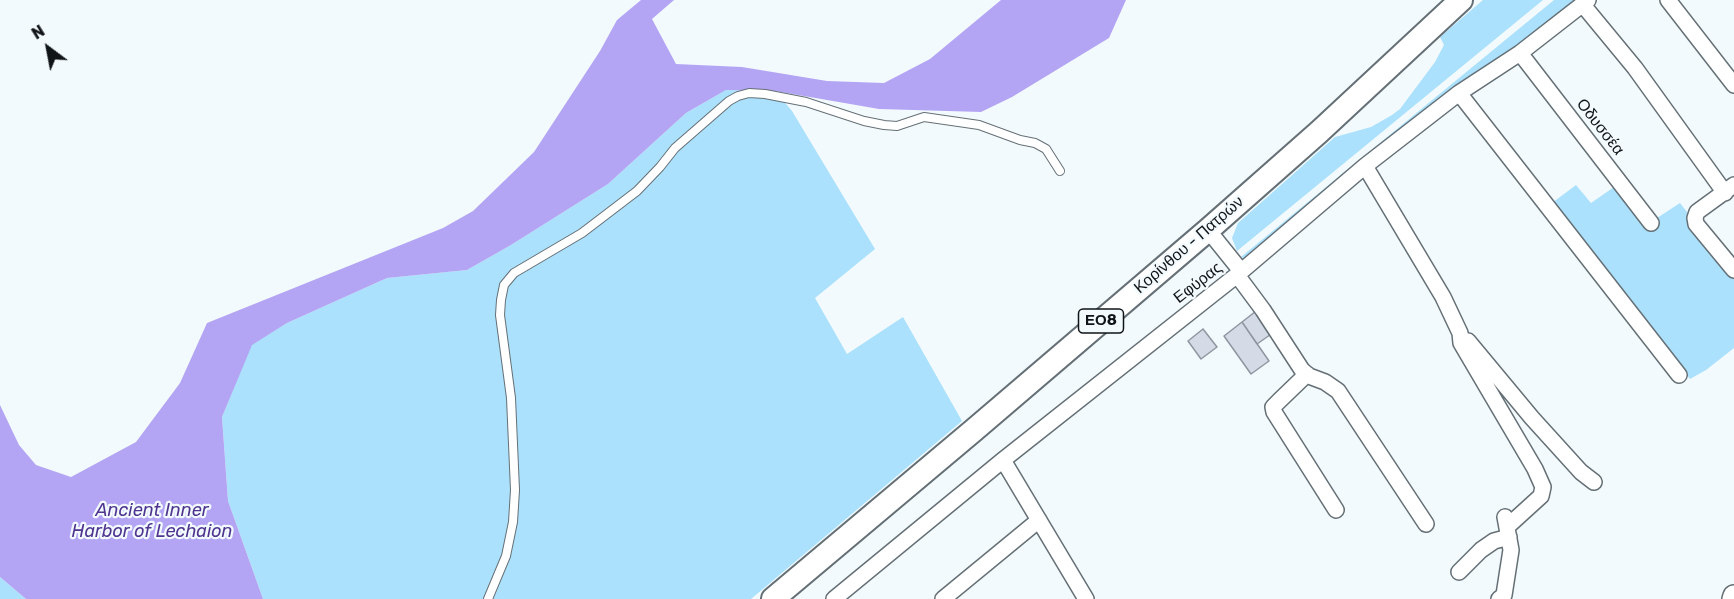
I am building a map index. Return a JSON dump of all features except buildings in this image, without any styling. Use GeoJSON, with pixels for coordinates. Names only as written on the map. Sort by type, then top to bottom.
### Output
{"type":"FeatureCollection","features":[{"type":"Feature","properties":{"kind":"main road","name":"Κορίνθου - Πατρών"},"geometry":{"type":"LineString","coordinates":[[773,599],[1208,230],[1319,132],[1461,0]]}},
{"type":"Feature","properties":{"kind":"street"},"geometry":{"type":"LineString","coordinates":[[1668,0],[1734,85]]}},
{"type":"Feature","properties":{"kind":"street"},"geometry":{"type":"LineString","coordinates":[[1585,3],[1729,189],[1697,212],[1695,218],[1696,224],[1734,270]]}},
{"type":"Feature","properties":{"kind":"street","name":"Εφύρας"},"geometry":{"type":"LineString","coordinates":[[834,599],[1003,460],[1239,273],[1365,166],[1460,93],[1520,53],[1585,3]]}},
{"type":"Feature","properties":{"kind":"street","name":"Οδυσσέα"},"geometry":{"type":"LineString","coordinates":[[1520,53],[1651,222]]}},
{"type":"Feature","properties":{"kind":"street"},"geometry":{"type":"LineString","coordinates":[[1460,93],[1680,375]]}},
{"type":"Feature","properties":{"kind":"street"},"geometry":{"type":"LineString","coordinates":[[1365,166],[1443,297],[1460,333],[1539,426],[1581,472],[1594,482]]}},
{"type":"Feature","properties":{"kind":"street"},"geometry":{"type":"LineString","coordinates":[[1208,230],[1302,370],[1338,391],[1426,524]]}},
{"type":"Feature","properties":{"kind":"street"},"geometry":{"type":"LineString","coordinates":[[1459,572],[1542,496],[1543,487],[1535,469],[1461,343],[1460,333]]}},
{"type":"Feature","properties":{"kind":"street"},"geometry":{"type":"LineString","coordinates":[[1307,374],[1280,400],[1274,407],[1274,412],[1336,510]]}},
{"type":"Feature","properties":{"kind":"street"},"geometry":{"type":"LineString","coordinates":[[1003,460],[1086,599]]}},
{"type":"Feature","properties":{"kind":"street"},"geometry":{"type":"LineString","coordinates":[[943,599],[1039,520]]}},
{"type":"Feature","properties":{"kind":"street"},"geometry":{"type":"LineString","coordinates":[[1499,599],[1504,595],[1508,578],[1511,550],[1508,526]]}},
{"type":"Feature","properties":{"kind":"lane"},"geometry":{"type":"LineString","coordinates":[[488,599],[506,556],[513,522],[515,490],[512,409],[500,315],[504,285],[514,273],[582,233],[637,191],[675,148],[729,101],[749,93],[765,94],[806,102],[864,121],[884,125],[897,126],[924,117],[979,125],[1035,143],[1046,149],[1060,171]]}},
{"type":"Feature","properties":{"kind":"shaded area"},"geometry":{"type":"Polygon","coordinates":[[[1483,0],[1543,0],[1237,251],[1232,238],[1238,223],[1335,137],[1371,127],[1400,109],[1435,62],[1444,45],[1440,37],[1483,0]]]}},
{"type":"Feature","properties":{"kind":"shaded area"},"geometry":{"type":"Polygon","coordinates":[[[1554,0],[1578,0],[1247,259],[1241,257],[1554,0]]]}},
{"type":"Feature","properties":{"kind":"shaded area"},"geometry":{"type":"Polygon","coordinates":[[[726,90],[775,91],[792,111],[875,249],[815,298],[847,354],[903,317],[962,421],[751,599],[263,599],[228,501],[222,417],[251,345],[287,323],[387,278],[467,270],[608,184],[686,113],[726,90]]]}},
{"type":"Feature","properties":{"kind":"shaded area"},"geometry":{"type":"Polygon","coordinates":[[[1576,185],[1591,203],[1614,187],[1646,228],[1680,203],[1734,272],[1734,348],[1706,370],[1690,379],[1552,203],[1576,185]]]}},
{"type":"Feature","properties":{"kind":"shaded area"},"geometry":{"type":"Polygon","coordinates":[[[0,577],[26,599],[0,599],[0,577]]]}},
{"type":"Feature","properties":{"kind":"water","name":"Ancient Inner Harbor of Lechaion"},"geometry":{"type":"Polygon","coordinates":[[[641,0],[674,0],[652,19],[676,64],[742,67],[827,81],[884,83],[930,59],[1001,0],[1126,0],[1109,38],[1012,97],[981,112],[879,109],[775,91],[726,90],[686,113],[608,184],[467,270],[387,278],[287,323],[252,345],[222,417],[228,501],[263,599],[26,599],[0,577],[0,405],[19,445],[36,465],[71,477],[136,442],[180,383],[207,323],[443,228],[473,211],[534,152],[600,51],[617,20],[641,0]]]}}]}
